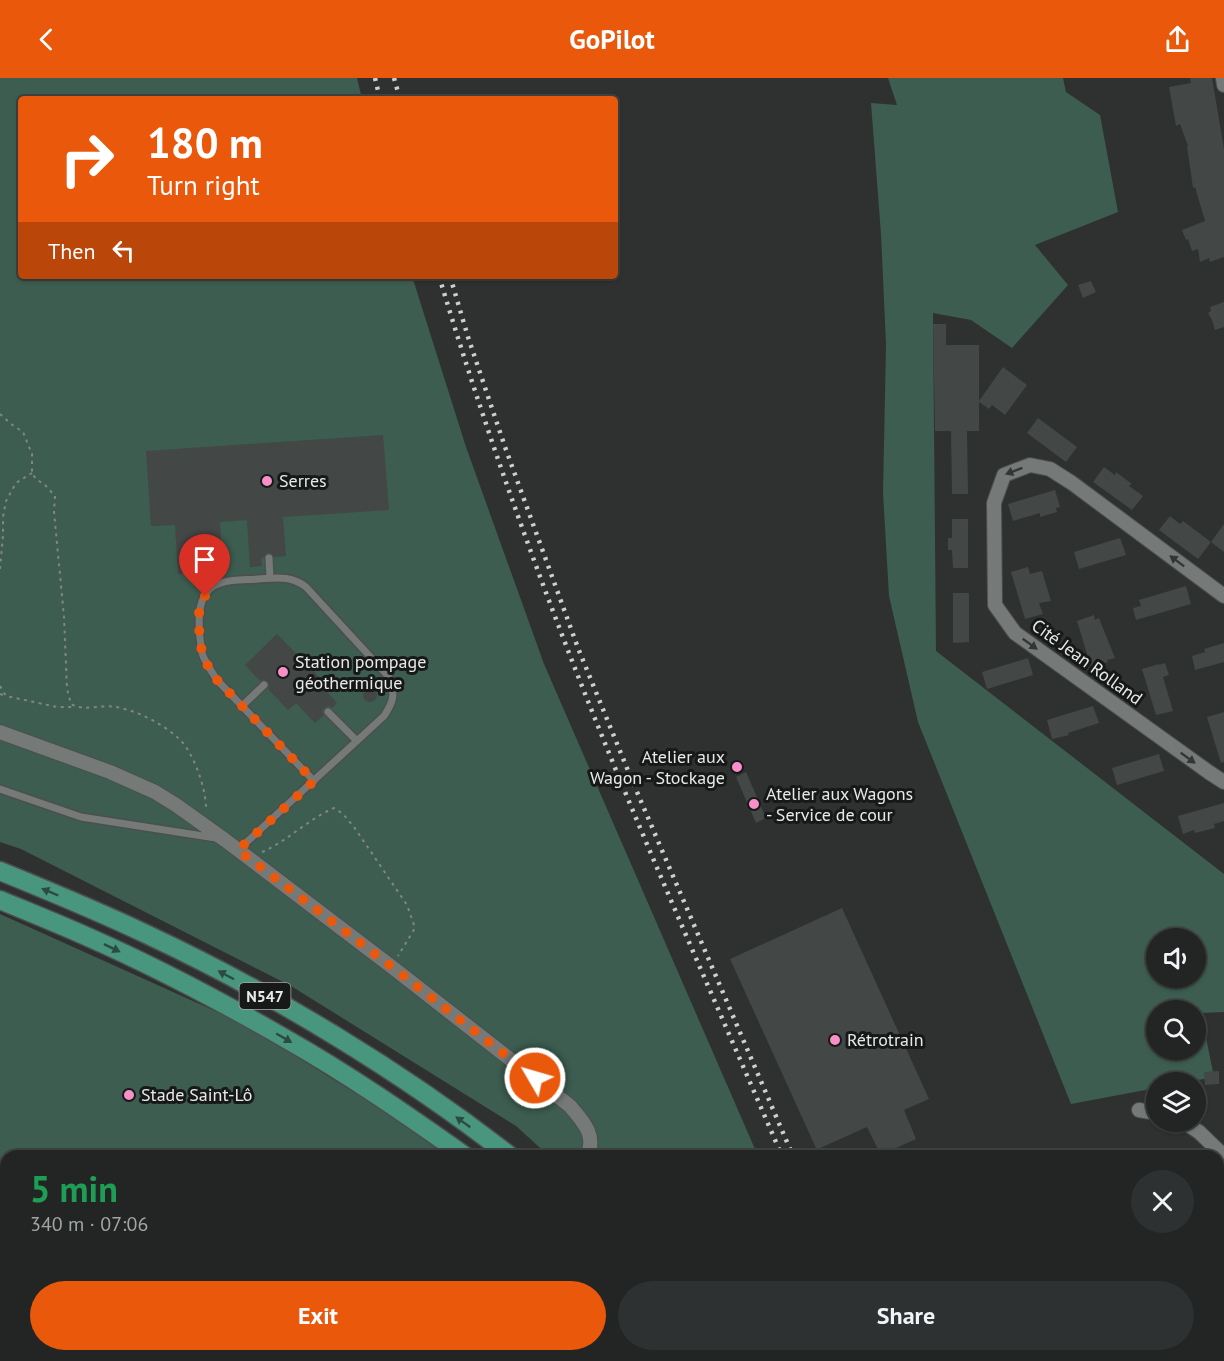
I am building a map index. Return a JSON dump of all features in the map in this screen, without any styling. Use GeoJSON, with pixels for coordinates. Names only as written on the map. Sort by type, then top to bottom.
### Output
{"type":"FeatureCollection","features":[{"type":"Feature","properties":{"kind":"main road","name":"N547"},"geometry":{"type":"LineString","coordinates":[[0,871],[148,935],[255,990],[343,1041],[394,1074],[502,1150]]}},
{"type":"Feature","properties":{"kind":"main road","name":"N547"},"geometry":{"type":"LineString","coordinates":[[0,900],[89,937],[221,1003],[288,1040],[456,1150]]}},
{"type":"Feature","properties":{"kind":"street"},"geometry":{"type":"LineString","coordinates":[[1223,78],[1224,85]]}},
{"type":"Feature","properties":{"kind":"street","name":"Cité Jean Rolland"},"geometry":{"type":"LineString","coordinates":[[1224,596],[1050,469],[1030,465],[1004,475],[994,503],[995,605],[1015,633],[1224,782]]}},
{"type":"Feature","properties":{"kind":"street"},"geometry":{"type":"LineString","coordinates":[[0,732],[111,772],[155,792],[206,826],[570,1106],[586,1126],[590,1150]]}},
{"type":"Feature","properties":{"kind":"street"},"geometry":{"type":"LineString","coordinates":[[1139,1110],[1146,1111]]}},
{"type":"Feature","properties":{"kind":"street"},"geometry":{"type":"LineString","coordinates":[[1200,1132],[1218,1150]]}},
{"type":"Feature","properties":{"kind":"lane"},"geometry":{"type":"LineString","coordinates":[[269,558],[270,578]]}},
{"type":"Feature","properties":{"kind":"lane"},"geometry":{"type":"LineString","coordinates":[[243,854],[314,781],[384,716],[394,695],[388,676],[300,582],[283,577],[222,582],[212,587],[200,607],[198,620],[202,654],[217,680],[314,781]]}},
{"type":"Feature","properties":{"kind":"lane"},"geometry":{"type":"LineString","coordinates":[[242,706],[264,685]]}},
{"type":"Feature","properties":{"kind":"lane"},"geometry":{"type":"LineString","coordinates":[[328,712],[357,741]]}},
{"type":"Feature","properties":{"kind":"lane"},"geometry":{"type":"LineString","coordinates":[[0,789],[81,817],[225,840]]}},
{"type":"Feature","properties":{"kind":"path"},"geometry":{"type":"LineString","coordinates":[[0,414],[23,432],[32,454],[32,473],[55,496],[54,512],[64,617],[67,688],[71,704],[77,708]]}},
{"type":"Feature","properties":{"kind":"path"},"geometry":{"type":"LineString","coordinates":[[0,569],[6,501],[16,483],[32,473]]}},
{"type":"Feature","properties":{"kind":"path"},"geometry":{"type":"LineString","coordinates":[[0,686],[6,696]]}},
{"type":"Feature","properties":{"kind":"path"},"geometry":{"type":"LineString","coordinates":[[0,694],[57,707],[115,706],[157,722],[179,738],[193,760],[203,786],[206,826]]}},
{"type":"Feature","properties":{"kind":"path"},"geometry":{"type":"LineString","coordinates":[[243,854],[274,847],[322,813],[334,808],[344,814],[407,905],[415,928],[392,967]]}},
{"type":"Feature","properties":{"kind":"green space"},"geometry":{"type":"Polygon","coordinates":[[[0,78],[357,78],[361,96],[18,96],[18,279],[413,279],[466,447],[544,664],[755,1150],[542,1150],[516,1126],[291,986],[21,849],[0,842],[0,78]]]}},
{"type":"Feature","properties":{"kind":"green space"},"geometry":{"type":"Polygon","coordinates":[[[888,78],[1063,78],[1066,92],[1100,115],[1118,212],[1035,245],[1068,285],[1012,348],[971,320],[933,313],[936,651],[1224,874],[1224,1012],[1206,1013],[1206,1000],[1146,1000],[1146,1060],[1206,1060],[1206,1038],[1214,1077],[1206,1079],[1206,1072],[1146,1072],[1146,1090],[1071,1104],[918,722],[889,596],[883,493],[886,344],[881,234],[871,103],[897,105],[888,78]]]}},
{"type":"Feature","properties":{"kind":"green space","name":"Stade Saint-Lô"},"geometry":{"type":"Polygon","coordinates":[[[0,914],[244,1024],[384,1111],[439,1150],[0,1150],[0,914]]]}},
{"type":"Feature","properties":{"kind":"building"},"geometry":{"type":"Polygon","coordinates":[[[1190,78],[1212,78],[1224,149],[1224,257],[1210,262],[1209,258],[1200,262],[1198,249],[1192,251],[1182,230],[1205,221],[1195,187],[1193,188],[1188,146],[1180,124],[1176,126],[1169,87],[1191,83],[1190,78]]]}},
{"type":"Feature","properties":{"kind":"building"},"geometry":{"type":"Polygon","coordinates":[[[1091,281],[1096,292],[1083,298],[1078,285],[1091,281]]]}},
{"type":"Feature","properties":{"kind":"building"},"geometry":{"type":"Polygon","coordinates":[[[1224,302],[1224,327],[1215,330],[1208,313],[1211,311],[1210,307],[1224,302]]]}},
{"type":"Feature","properties":{"kind":"building"},"geometry":{"type":"Polygon","coordinates":[[[933,324],[946,324],[946,345],[979,345],[979,401],[1003,367],[1027,385],[1005,415],[992,405],[989,409],[979,402],[979,431],[967,431],[968,494],[952,494],[951,431],[935,431],[933,324]]]}},
{"type":"Feature","properties":{"kind":"building"},"geometry":{"type":"Polygon","coordinates":[[[1038,418],[1077,447],[1066,462],[1027,433],[1038,418]]]}},
{"type":"Feature","properties":{"kind":"building","name":"Serres"},"geometry":{"type":"Polygon","coordinates":[[[383,435],[389,510],[283,517],[286,556],[274,557],[271,553],[266,553],[261,558],[262,566],[250,567],[247,520],[220,522],[223,571],[178,574],[175,525],[151,526],[146,451],[383,435]]]}},
{"type":"Feature","properties":{"kind":"building"},"geometry":{"type":"Polygon","coordinates":[[[1104,467],[1115,475],[1116,472],[1132,484],[1129,486],[1143,496],[1132,510],[1093,482],[1104,467]]]}},
{"type":"Feature","properties":{"kind":"building"},"geometry":{"type":"Polygon","coordinates":[[[1055,490],[1060,507],[1056,508],[1057,512],[1040,517],[1040,513],[1013,521],[1008,504],[1055,490]]]}},
{"type":"Feature","properties":{"kind":"building"},"geometry":{"type":"Polygon","coordinates":[[[1170,516],[1180,524],[1183,521],[1211,542],[1198,559],[1159,530],[1170,516]]]}},
{"type":"Feature","properties":{"kind":"building"},"geometry":{"type":"Polygon","coordinates":[[[952,519],[968,519],[968,568],[953,568],[952,550],[948,550],[948,538],[952,538],[952,519]]]}},
{"type":"Feature","properties":{"kind":"building"},"geometry":{"type":"Polygon","coordinates":[[[1224,524],[1224,552],[1211,542],[1224,524]]]}},
{"type":"Feature","properties":{"kind":"building"},"geometry":{"type":"Polygon","coordinates":[[[1120,538],[1126,555],[1079,569],[1074,552],[1120,538]]]}},
{"type":"Feature","properties":{"kind":"building"},"geometry":{"type":"Polygon","coordinates":[[[1028,567],[1030,574],[1042,571],[1051,601],[1039,603],[1043,614],[1025,619],[1011,572],[1028,567]]]}},
{"type":"Feature","properties":{"kind":"building"},"geometry":{"type":"Polygon","coordinates":[[[1186,586],[1191,604],[1136,620],[1133,608],[1141,606],[1139,600],[1186,586]]]}},
{"type":"Feature","properties":{"kind":"building"},"geometry":{"type":"Polygon","coordinates":[[[953,593],[969,593],[969,642],[953,643],[953,593]]]}},
{"type":"Feature","properties":{"kind":"building"},"geometry":{"type":"Polygon","coordinates":[[[1094,615],[1095,620],[1099,618],[1115,658],[1091,667],[1077,621],[1094,615]]]}},
{"type":"Feature","properties":{"kind":"building","name":"Station pompage géothermique"},"geometry":{"type":"Polygon","coordinates":[[[277,634],[321,679],[318,682],[337,703],[332,708],[329,706],[324,708],[322,711],[324,715],[315,723],[296,703],[288,710],[268,689],[268,682],[260,681],[245,665],[277,634]]]}},
{"type":"Feature","properties":{"kind":"building"},"geometry":{"type":"Polygon","coordinates":[[[1224,643],[1224,662],[1195,670],[1192,656],[1205,652],[1204,649],[1224,643]]]}},
{"type":"Feature","properties":{"kind":"building"},"geometry":{"type":"Polygon","coordinates":[[[1028,658],[1033,675],[987,689],[982,672],[1028,658]]]}},
{"type":"Feature","properties":{"kind":"building"},"geometry":{"type":"Polygon","coordinates":[[[1165,663],[1169,675],[1163,677],[1173,711],[1156,715],[1142,669],[1165,663]]]}},
{"type":"Feature","properties":{"kind":"building"},"geometry":{"type":"Polygon","coordinates":[[[370,688],[375,690],[377,695],[375,700],[370,702],[365,700],[363,695],[365,690],[370,688]]]}},
{"type":"Feature","properties":{"kind":"building"},"geometry":{"type":"Polygon","coordinates":[[[1093,706],[1099,723],[1052,739],[1047,720],[1093,706]]]}},
{"type":"Feature","properties":{"kind":"building"},"geometry":{"type":"Polygon","coordinates":[[[1224,712],[1224,762],[1221,763],[1207,717],[1224,712]]]}},
{"type":"Feature","properties":{"kind":"building"},"geometry":{"type":"Polygon","coordinates":[[[1159,754],[1164,771],[1117,785],[1112,768],[1159,754]]]}},
{"type":"Feature","properties":{"kind":"building","name":"Atelier aux Wagons - Service de cour"},"geometry":{"type":"Polygon","coordinates":[[[746,772],[766,818],[756,823],[736,777],[746,772]]]}},
{"type":"Feature","properties":{"kind":"building"},"geometry":{"type":"Polygon","coordinates":[[[1224,803],[1224,821],[1214,824],[1215,828],[1195,833],[1194,830],[1183,834],[1178,816],[1224,803]]]}},
{"type":"Feature","properties":{"kind":"building","name":"Rétrotrain"},"geometry":{"type":"Polygon","coordinates":[[[842,908],[929,1099],[904,1110],[916,1139],[892,1150],[878,1150],[867,1127],[816,1148],[730,959],[842,908]]]}},
{"type":"Feature","properties":{"kind":"building"},"geometry":{"type":"Polygon","coordinates":[[[1219,1071],[1219,1084],[1206,1085],[1206,1072],[1204,1072],[1219,1071]]]}},
{"type":"Feature","properties":{"kind":"railway"},"geometry":{"type":"LineString","coordinates":[[375,78],[379,96]]}},
{"type":"Feature","properties":{"kind":"railway"},"geometry":{"type":"LineString","coordinates":[[394,78],[399,96]]}},
{"type":"Feature","properties":{"kind":"railway"},"geometry":{"type":"LineString","coordinates":[[440,279],[500,466],[569,653],[646,843],[779,1150]]}},
{"type":"Feature","properties":{"kind":"railway"},"geometry":{"type":"LineString","coordinates":[[451,279],[505,447],[578,648],[631,778],[790,1150]]}},
{"type":"Feature","properties":{"kind":"place","name":"Serres"},"geometry":{"type":"Point","coordinates":[267,481]}},
{"type":"Feature","properties":{"kind":"place","name":"Station pompage géothermique"},"geometry":{"type":"Point","coordinates":[283,672]}},
{"type":"Feature","properties":{"kind":"place","name":"Atelier aux Wagon - Stockage"},"geometry":{"type":"Point","coordinates":[737,767]}},
{"type":"Feature","properties":{"kind":"place","name":"Atelier aux Wagons - Service de cour"},"geometry":{"type":"Point","coordinates":[754,804]}},
{"type":"Feature","properties":{"kind":"place","name":"Rétrotrain"},"geometry":{"type":"Point","coordinates":[835,1040]}},
{"type":"Feature","properties":{"kind":"place","name":"Stade Saint-Lô"},"geometry":{"type":"Point","coordinates":[129,1095]}},
{"type":"Feature","properties":{"kind":"route"},"geometry":{"type":"LineString","coordinates":[[205,596],[198,620],[202,654],[208,666],[217,680],[314,781],[238,850],[535,1078]]}}]}
